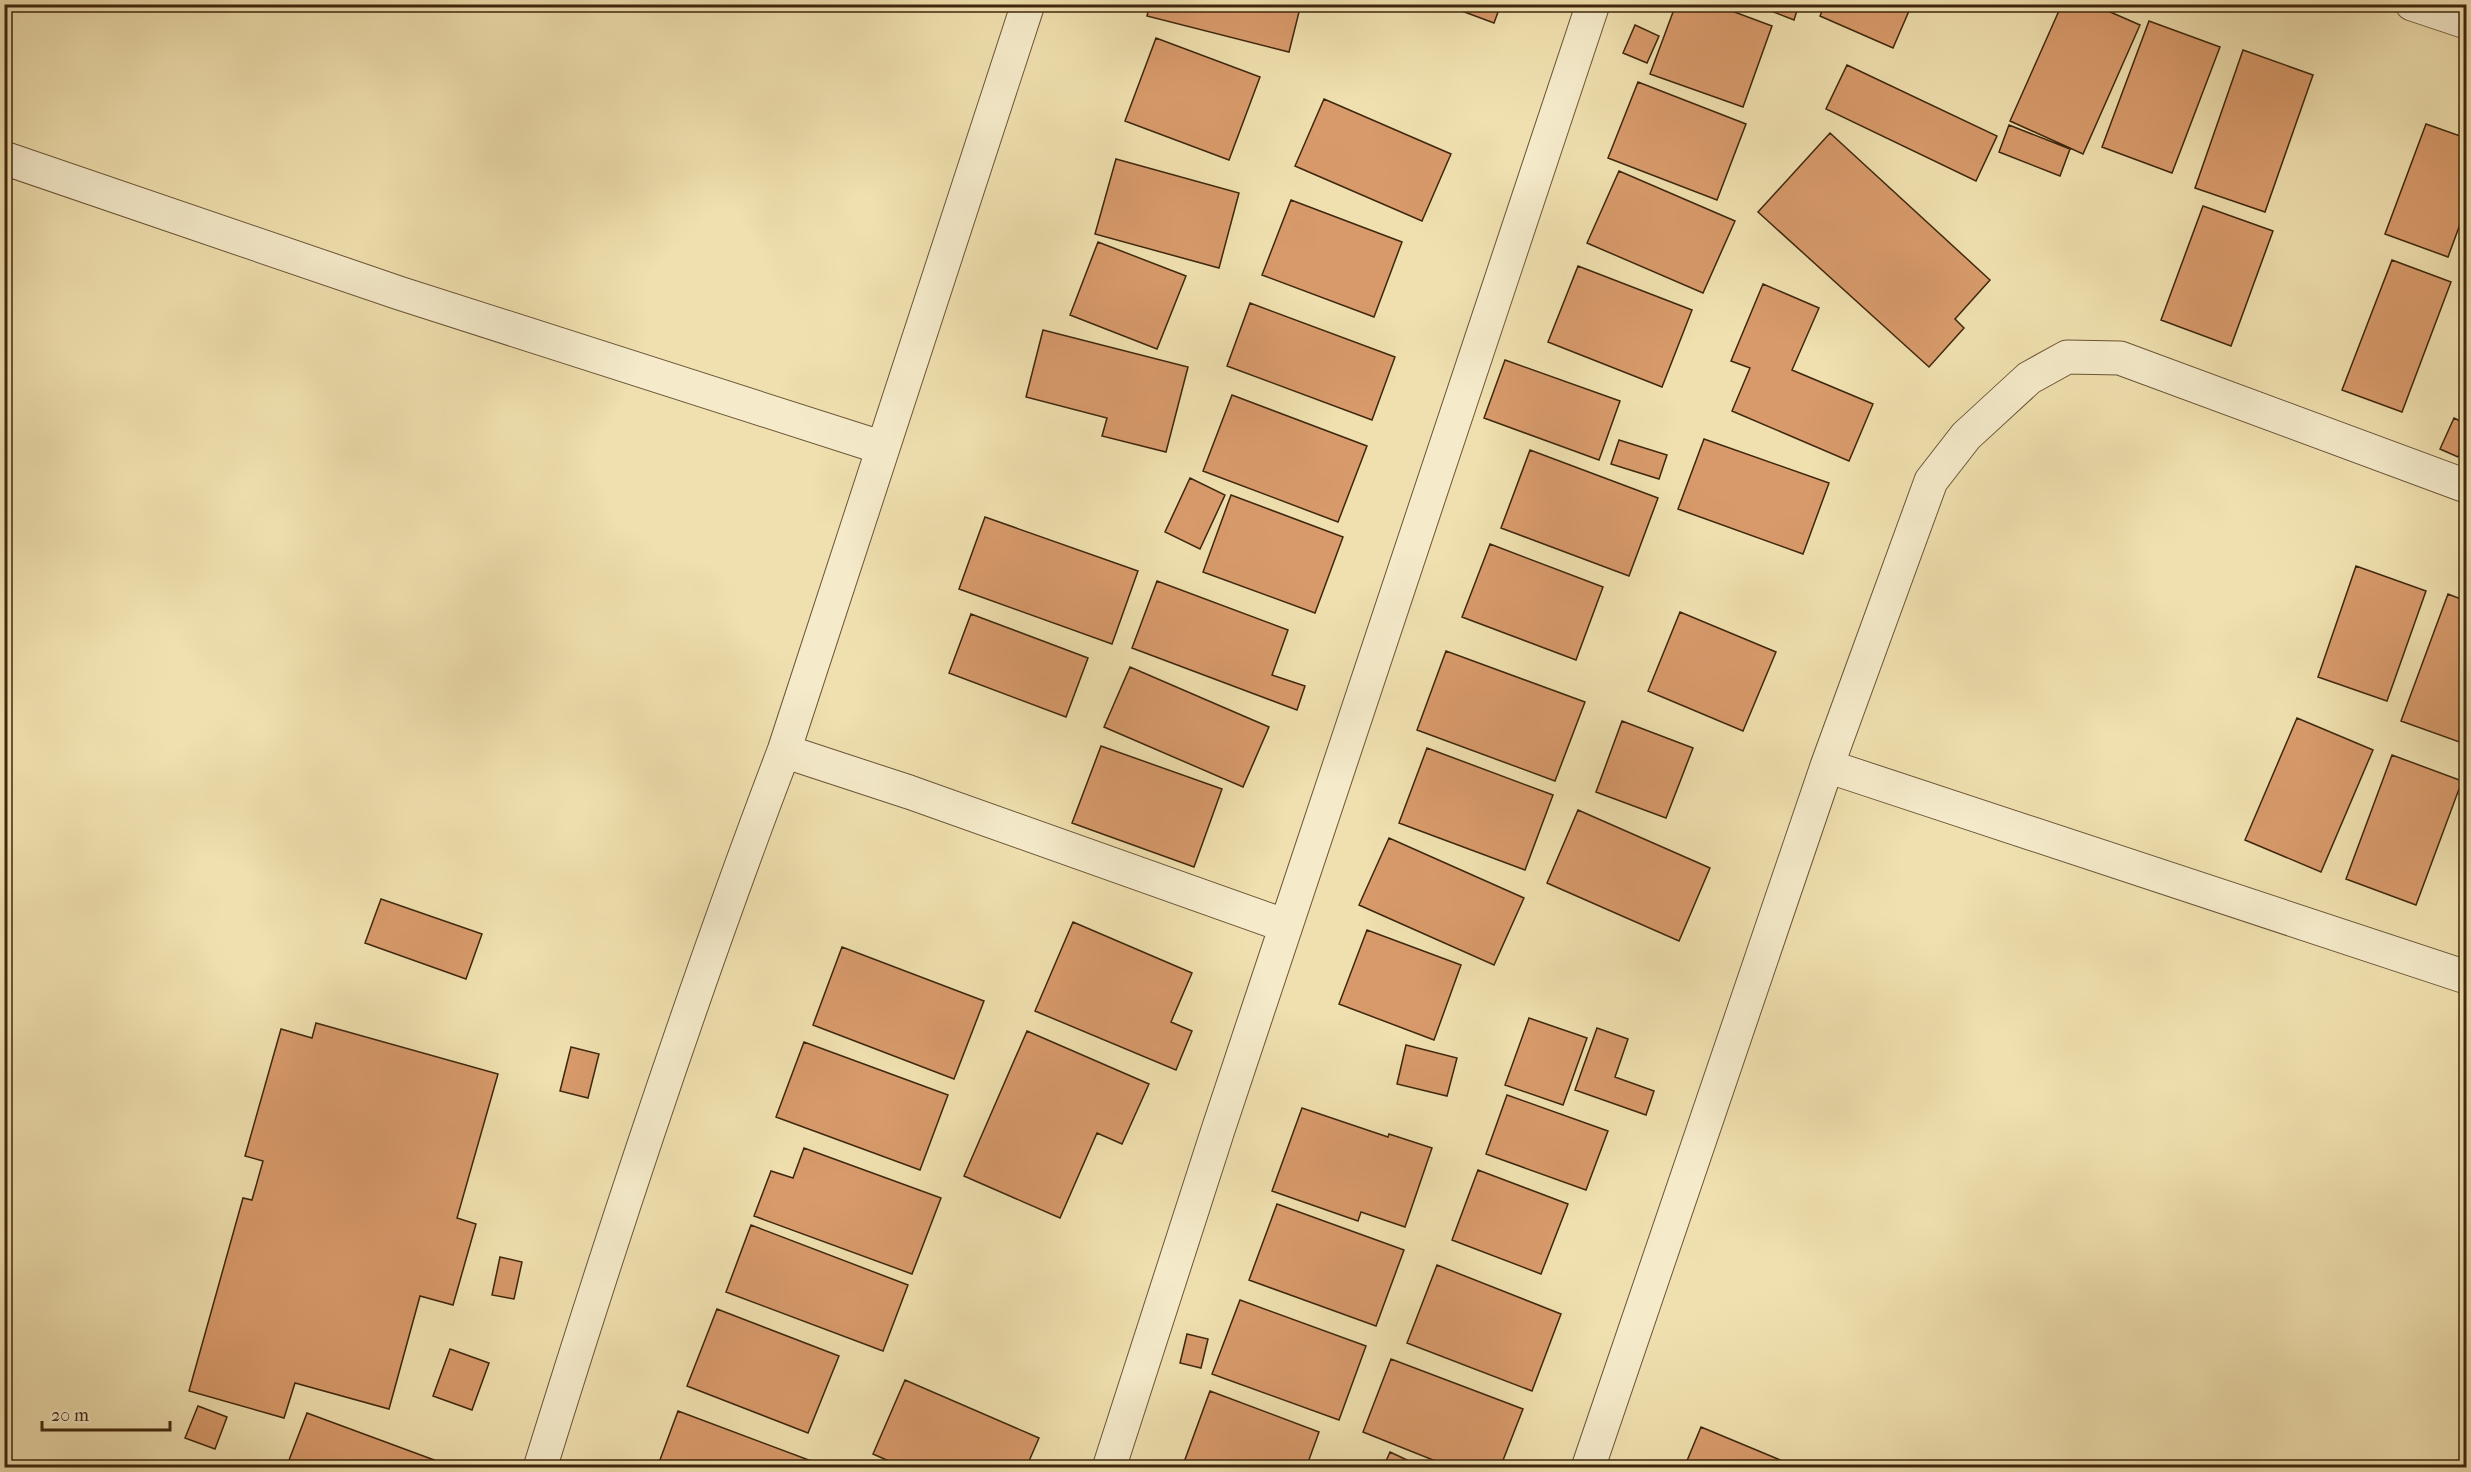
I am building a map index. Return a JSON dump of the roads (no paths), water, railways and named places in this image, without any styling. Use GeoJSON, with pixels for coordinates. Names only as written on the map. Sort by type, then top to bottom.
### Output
{"type":"FeatureCollection","features":[{"type":"Feature","properties":{"kind":"street"},"geometry":{"type":"LineString","coordinates":[[540,1467],[610,1244],[681,1033],[784,751],[1028,4]]}},
{"type":"Feature","properties":{"kind":"street"},"geometry":{"type":"LineString","coordinates":[[1108,1467],[1593,4]]}},
{"type":"Feature","properties":{"kind":"street"},"geometry":{"type":"LineString","coordinates":[[2412,4],[2466,22]]}},
{"type":"Feature","properties":{"kind":"street"},"geometry":{"type":"LineString","coordinates":[[4,158],[422,301],[883,448]]}},
{"type":"Feature","properties":{"kind":"street"},"geometry":{"type":"LineString","coordinates":[[1588,1467],[1827,766],[1931,481],[1966,436],[2029,378],[2067,357],[2120,358],[2466,486]]}},
{"type":"Feature","properties":{"kind":"street"},"geometry":{"type":"LineString","coordinates":[[784,751],[909,792],[1286,926]]}},
{"type":"Feature","properties":{"kind":"street"},"geometry":{"type":"LineString","coordinates":[[1827,766],[2466,977]]}}]}
